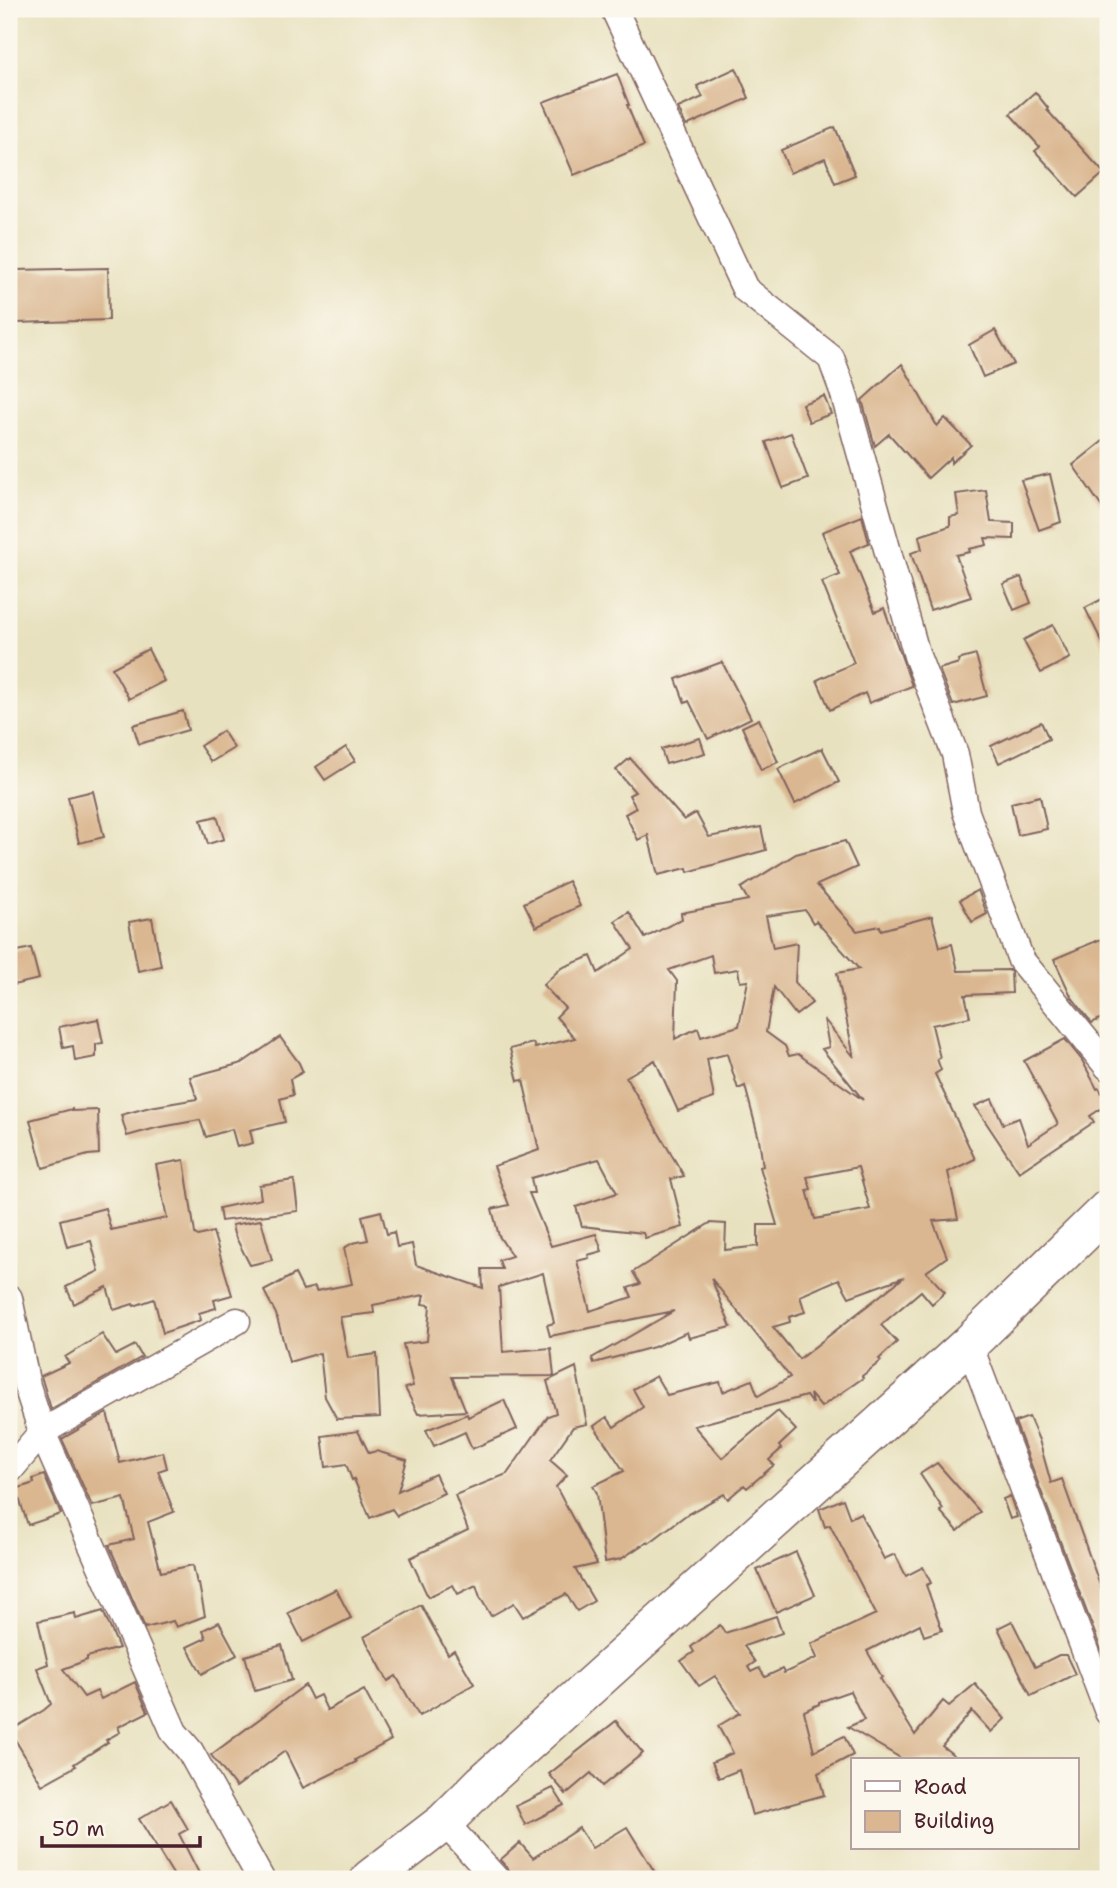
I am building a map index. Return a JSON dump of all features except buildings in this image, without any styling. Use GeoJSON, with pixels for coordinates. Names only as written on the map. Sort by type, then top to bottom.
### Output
{"type":"FeatureCollection","features":[{"type":"Feature","properties":{"kind":"highway"},"geometry":{"type":"LineString","coordinates":[[370,1879],[444,1822],[493,1773],[969,1344],[1108,1209]]}},
{"type":"Feature","properties":{"kind":"street"},"geometry":{"type":"LineString","coordinates":[[614,9],[745,289],[831,358],[843,391],[917,656],[955,754],[966,812],[1021,960],[1108,1067]]}},
{"type":"Feature","properties":{"kind":"street"},"geometry":{"type":"LineString","coordinates":[[9,1298],[27,1386],[42,1433],[174,1732],[190,1751],[261,1879]]}},
{"type":"Feature","properties":{"kind":"street"},"geometry":{"type":"LineString","coordinates":[[9,1471],[42,1433],[237,1321]]}},
{"type":"Feature","properties":{"kind":"street"},"geometry":{"type":"LineString","coordinates":[[969,1344],[1108,1712]]}},
{"type":"Feature","properties":{"kind":"street"},"geometry":{"type":"LineString","coordinates":[[444,1822],[496,1879]]}}]}
